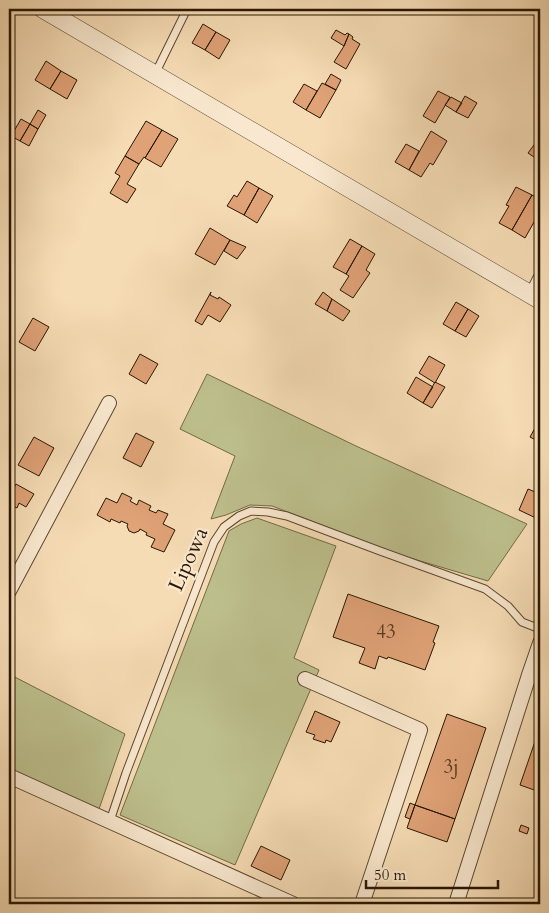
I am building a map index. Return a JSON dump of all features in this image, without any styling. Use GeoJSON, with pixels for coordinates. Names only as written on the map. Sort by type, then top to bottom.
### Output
{"type":"FeatureCollection","features":[{"type":"Feature","properties":{"kind":"street"},"geometry":{"type":"LineString","coordinates":[[43,9],[536,298],[540,279]]}},
{"type":"Feature","properties":{"kind":"street"},"geometry":{"type":"LineString","coordinates":[[9,591],[109,403]]}},
{"type":"Feature","properties":{"kind":"street"},"geometry":{"type":"LineString","coordinates":[[456,904],[540,643]]}},
{"type":"Feature","properties":{"kind":"street"},"geometry":{"type":"LineString","coordinates":[[305,679],[420,730],[362,904]]}},
{"type":"Feature","properties":{"kind":"street"},"geometry":{"type":"LineString","coordinates":[[9,776],[293,904]]}},
{"type":"Feature","properties":{"kind":"lane"},"geometry":{"type":"LineString","coordinates":[[155,75],[187,9]]}},
{"type":"Feature","properties":{"kind":"lane","name":"Lipowa"},"geometry":{"type":"LineString","coordinates":[[110,821],[126,773],[214,542],[224,527],[239,516],[251,512],[268,512],[287,516],[485,589],[508,606],[522,622],[540,629]]}},
{"type":"Feature","properties":{"kind":"green space"},"geometry":{"type":"Polygon","coordinates":[[[207,374],[356,446],[527,524],[488,581],[400,555],[272,506],[250,505],[211,519],[235,456],[180,429],[207,374]]]}},
{"type":"Feature","properties":{"kind":"green space"},"geometry":{"type":"Polygon","coordinates":[[[257,518],[336,546],[294,658],[319,670],[235,865],[120,815],[229,531],[257,518]]]}},
{"type":"Feature","properties":{"kind":"green space"},"geometry":{"type":"Polygon","coordinates":[[[9,674],[125,734],[99,809],[9,768],[9,674]]]}},
{"type":"Feature","properties":{"kind":"building"},"geometry":{"type":"Polygon","coordinates":[[[203,24],[216,32],[205,50],[192,43],[203,24]]]}},
{"type":"Feature","properties":{"kind":"building"},"geometry":{"type":"Polygon","coordinates":[[[336,30],[345,35],[349,34],[344,46],[331,38],[336,30]]]}},
{"type":"Feature","properties":{"kind":"building"},"geometry":{"type":"Polygon","coordinates":[[[216,32],[230,40],[219,59],[205,50],[216,32]]]}},
{"type":"Feature","properties":{"kind":"building"},"geometry":{"type":"Polygon","coordinates":[[[349,34],[353,37],[352,39],[360,44],[346,69],[334,62],[349,34]]]}},
{"type":"Feature","properties":{"kind":"building"},"geometry":{"type":"Polygon","coordinates":[[[46,61],[61,71],[50,89],[35,80],[46,61]]]}},
{"type":"Feature","properties":{"kind":"building"},"geometry":{"type":"Polygon","coordinates":[[[61,71],[77,80],[67,99],[50,89],[61,71]]]}},
{"type":"Feature","properties":{"kind":"building"},"geometry":{"type":"Polygon","coordinates":[[[331,74],[341,80],[336,90],[325,84],[331,74]]]}},
{"type":"Feature","properties":{"kind":"building"},"geometry":{"type":"Polygon","coordinates":[[[322,83],[336,90],[320,118],[306,110],[322,83]]]}},
{"type":"Feature","properties":{"kind":"building"},"geometry":{"type":"Polygon","coordinates":[[[304,84],[317,91],[306,110],[293,102],[304,84]]]}},
{"type":"Feature","properties":{"kind":"building"},"geometry":{"type":"Polygon","coordinates":[[[438,91],[450,97],[435,123],[423,116],[438,91]]]}},
{"type":"Feature","properties":{"kind":"building"},"geometry":{"type":"Polygon","coordinates":[[[465,96],[477,103],[468,118],[456,112],[465,96]]]}},
{"type":"Feature","properties":{"kind":"building"},"geometry":{"type":"Polygon","coordinates":[[[451,97],[462,103],[456,112],[445,105],[451,97]]]}},
{"type":"Feature","properties":{"kind":"building"},"geometry":{"type":"Polygon","coordinates":[[[38,110],[46,115],[38,129],[30,124],[38,110]]]}},
{"type":"Feature","properties":{"kind":"building"},"geometry":{"type":"Polygon","coordinates":[[[21,119],[30,124],[20,141],[11,136],[21,119]]]}},
{"type":"Feature","properties":{"kind":"building"},"geometry":{"type":"Polygon","coordinates":[[[146,121],[162,130],[145,158],[139,164],[125,156],[146,121]]]}},
{"type":"Feature","properties":{"kind":"building"},"geometry":{"type":"Polygon","coordinates":[[[30,124],[38,129],[29,146],[20,141],[30,124]]]}},
{"type":"Feature","properties":{"kind":"building"},"geometry":{"type":"Polygon","coordinates":[[[162,130],[178,139],[161,167],[145,158],[162,130]]]}},
{"type":"Feature","properties":{"kind":"building"},"geometry":{"type":"Polygon","coordinates":[[[431,131],[447,141],[433,165],[430,163],[421,177],[409,170],[431,131]]]}},
{"type":"Feature","properties":{"kind":"building"},"geometry":{"type":"Polygon","coordinates":[[[540,137],[540,161],[528,153],[540,137]]]}},
{"type":"Feature","properties":{"kind":"building"},"geometry":{"type":"Polygon","coordinates":[[[406,144],[419,151],[409,170],[395,162],[406,144]]]}},
{"type":"Feature","properties":{"kind":"building"},"geometry":{"type":"Polygon","coordinates":[[[125,156],[139,164],[127,184],[136,189],[127,203],[110,193],[120,176],[115,173],[125,156]]]}},
{"type":"Feature","properties":{"kind":"building"},"geometry":{"type":"Polygon","coordinates":[[[247,181],[259,188],[244,215],[227,206],[234,195],[237,197],[247,181]]]}},
{"type":"Feature","properties":{"kind":"building"},"geometry":{"type":"Polygon","coordinates":[[[516,187],[532,195],[512,230],[499,223],[509,206],[506,205],[516,187]]]}},
{"type":"Feature","properties":{"kind":"building"},"geometry":{"type":"Polygon","coordinates":[[[259,188],[273,196],[257,223],[244,215],[259,188]]]}},
{"type":"Feature","properties":{"kind":"building"},"geometry":{"type":"Polygon","coordinates":[[[532,195],[540,200],[540,216],[538,215],[525,238],[512,230],[532,195]]]}},
{"type":"Feature","properties":{"kind":"building"},"geometry":{"type":"Polygon","coordinates":[[[210,228],[230,240],[215,265],[195,254],[210,228]]]}},
{"type":"Feature","properties":{"kind":"building"},"geometry":{"type":"Polygon","coordinates":[[[350,239],[362,246],[346,274],[333,267],[350,239]]]}},
{"type":"Feature","properties":{"kind":"building"},"geometry":{"type":"Polygon","coordinates":[[[230,240],[246,247],[237,259],[224,251],[230,240]]]}},
{"type":"Feature","properties":{"kind":"building"},"geometry":{"type":"Polygon","coordinates":[[[362,246],[375,254],[366,270],[370,273],[353,298],[340,290],[349,276],[346,274],[362,246]]]}},
{"type":"Feature","properties":{"kind":"building"},"geometry":{"type":"Polygon","coordinates":[[[211,292],[210,295],[218,299],[219,297],[231,305],[220,322],[208,315],[202,325],[195,321],[211,292]]]}},
{"type":"Feature","properties":{"kind":"building"},"geometry":{"type":"Polygon","coordinates":[[[323,292],[332,299],[327,311],[315,304],[323,292]]]}},
{"type":"Feature","properties":{"kind":"building"},"geometry":{"type":"Polygon","coordinates":[[[332,299],[350,311],[343,321],[327,311],[332,299]]]}},
{"type":"Feature","properties":{"kind":"building"},"geometry":{"type":"Polygon","coordinates":[[[456,302],[468,309],[455,331],[443,324],[456,302]]]}},
{"type":"Feature","properties":{"kind":"building"},"geometry":{"type":"Polygon","coordinates":[[[468,309],[479,316],[466,337],[455,331],[468,309]]]}},
{"type":"Feature","properties":{"kind":"building"},"geometry":{"type":"Polygon","coordinates":[[[33,318],[49,327],[35,351],[19,342],[33,318]]]}},
{"type":"Feature","properties":{"kind":"building"},"geometry":{"type":"Polygon","coordinates":[[[140,354],[158,364],[146,384],[129,374],[140,354]]]}},
{"type":"Feature","properties":{"kind":"building"},"geometry":{"type":"Polygon","coordinates":[[[429,356],[445,365],[435,383],[419,373],[429,356]]]}},
{"type":"Feature","properties":{"kind":"building"},"geometry":{"type":"Polygon","coordinates":[[[416,377],[433,387],[423,403],[407,393],[416,377]]]}},
{"type":"Feature","properties":{"kind":"building"},"geometry":{"type":"Polygon","coordinates":[[[435,382],[445,387],[432,408],[423,403],[435,382]]]}},
{"type":"Feature","properties":{"kind":"building"},"geometry":{"type":"Polygon","coordinates":[[[540,419],[540,437],[538,441],[530,437],[540,419]]]}},
{"type":"Feature","properties":{"kind":"building"},"geometry":{"type":"Polygon","coordinates":[[[136,433],[154,442],[141,467],[123,458],[136,433]]]}},
{"type":"Feature","properties":{"kind":"building"},"geometry":{"type":"Polygon","coordinates":[[[34,437],[54,448],[39,476],[18,465],[34,437]]]}},
{"type":"Feature","properties":{"kind":"building"},"geometry":{"type":"Polygon","coordinates":[[[16,484],[34,494],[26,507],[19,503],[17,508],[11,505],[14,500],[9,497],[16,484]]]}},
{"type":"Feature","properties":{"kind":"building"},"geometry":{"type":"Polygon","coordinates":[[[528,489],[540,494],[540,520],[519,510],[528,489]]]}},
{"type":"Feature","properties":{"kind":"building"},"geometry":{"type":"Polygon","coordinates":[[[122,493],[132,498],[130,501],[137,505],[139,500],[151,506],[149,510],[156,513],[158,510],[168,514],[163,524],[175,530],[164,552],[151,547],[155,539],[146,535],[147,533],[140,529],[134,533],[129,531],[128,524],[111,519],[110,522],[97,515],[106,498],[117,503],[122,493]]]}},
{"type":"Feature","properties":{"kind":"building"},"geometry":{"type":"Polygon","coordinates":[[[348,594],[439,626],[425,670],[388,657],[387,659],[379,656],[375,669],[359,663],[365,648],[333,637],[348,594]]]}},
{"type":"Feature","properties":{"kind":"building"},"geometry":{"type":"Polygon","coordinates":[[[315,711],[340,722],[331,742],[326,740],[325,743],[313,739],[315,735],[306,732],[315,711]]]}},
{"type":"Feature","properties":{"kind":"building"},"geometry":{"type":"Polygon","coordinates":[[[447,714],[486,728],[455,819],[415,805],[447,714]]]}},
{"type":"Feature","properties":{"kind":"building"},"geometry":{"type":"Polygon","coordinates":[[[540,727],[540,792],[520,785],[540,727]]]}},
{"type":"Feature","properties":{"kind":"building"},"geometry":{"type":"Polygon","coordinates":[[[410,803],[415,805],[410,819],[405,817],[410,803]]]}},
{"type":"Feature","properties":{"kind":"building"},"geometry":{"type":"Polygon","coordinates":[[[415,805],[455,819],[447,842],[407,828],[415,805]]]}},
{"type":"Feature","properties":{"kind":"building"},"geometry":{"type":"Polygon","coordinates":[[[521,825],[529,828],[527,834],[519,831],[521,825]]]}},
{"type":"Feature","properties":{"kind":"building"},"geometry":{"type":"Polygon","coordinates":[[[261,846],[290,860],[281,880],[251,866],[261,846]]]}}]}
